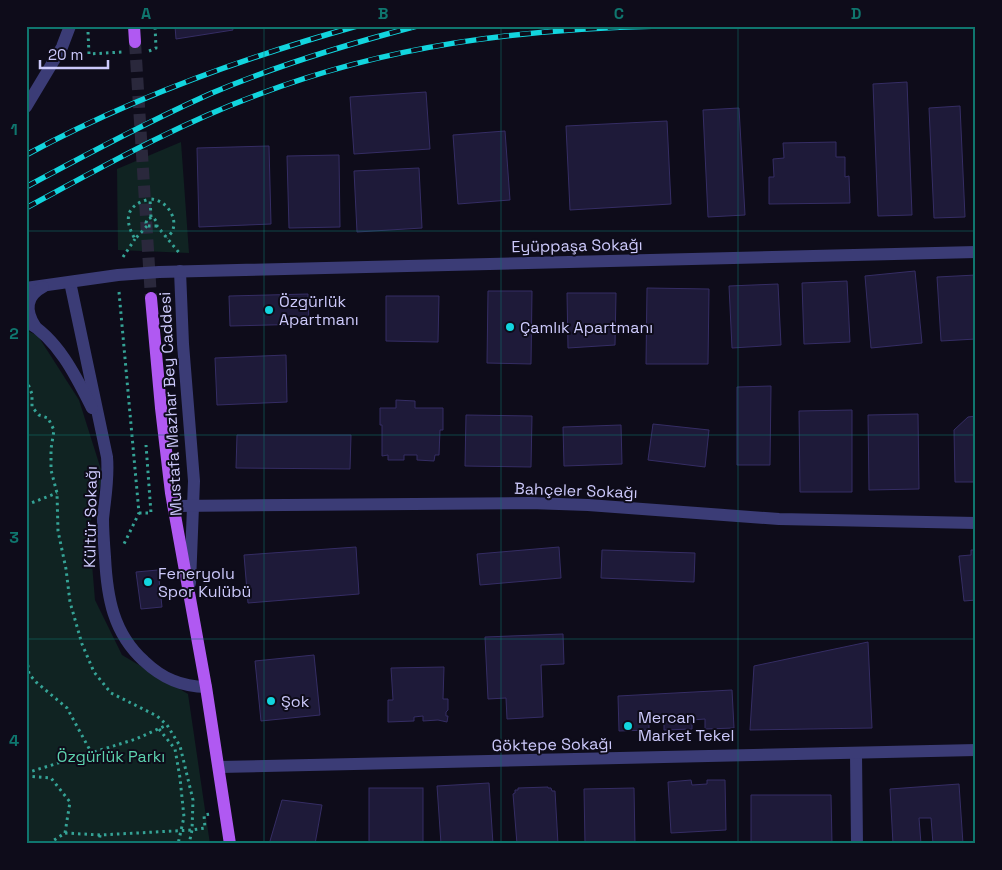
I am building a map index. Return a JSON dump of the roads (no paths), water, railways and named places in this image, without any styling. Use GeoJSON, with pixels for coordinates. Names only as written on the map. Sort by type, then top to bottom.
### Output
{"type":"FeatureCollection","features":[{"type":"Feature","properties":{"kind":"main road"},"geometry":{"type":"LineString","coordinates":[[134,26],[139,46]]}},
{"type":"Feature","properties":{"kind":"main road","name":"Mustafa Mazhar Bey Caddesi"},"geometry":{"type":"LineString","coordinates":[[151,298],[161,408],[174,506],[206,687],[230,844]]}},
{"type":"Feature","properties":{"kind":"street"},"geometry":{"type":"LineString","coordinates":[[26,107],[62,47],[70,26]]}},
{"type":"Feature","properties":{"kind":"street","name":"Eyüppaşa Sokağı"},"geometry":{"type":"LineString","coordinates":[[70,282],[118,275],[195,270],[976,252]]}},
{"type":"Feature","properties":{"kind":"street","name":"Mustafa Mazhar Bey Caddesi"},"geometry":{"type":"LineString","coordinates":[[180,271],[183,344],[194,482],[190,596]]}},
{"type":"Feature","properties":{"kind":"street"},"geometry":{"type":"LineString","coordinates":[[26,288],[70,282]]}},
{"type":"Feature","properties":{"kind":"street","name":"Kültür Sokağı"},"geometry":{"type":"LineString","coordinates":[[70,282],[107,458],[108,476],[103,522],[108,595],[115,622],[124,638],[149,666],[169,680],[186,686],[206,687]]}},
{"type":"Feature","properties":{"kind":"street"},"geometry":{"type":"LineString","coordinates":[[48,285],[36,291],[29,301],[29,313],[32,324],[54,346],[68,364],[99,421]]}},
{"type":"Feature","properties":{"kind":"street","name":"Bahçeler Sokağı"},"geometry":{"type":"LineString","coordinates":[[174,506],[530,503],[595,505],[779,519],[976,523]]}},
{"type":"Feature","properties":{"kind":"street","name":"Göktepe Sokağı"},"geometry":{"type":"LineString","coordinates":[[219,767],[976,750]]}},
{"type":"Feature","properties":{"kind":"street"},"geometry":{"type":"LineString","coordinates":[[856,754],[857,844]]}},
{"type":"Feature","properties":{"kind":"tunnel"},"geometry":{"type":"LineString","coordinates":[[135,42],[151,298]]}},
{"type":"Feature","properties":{"kind":"railway"},"geometry":{"type":"LineString","coordinates":[[26,155],[106,115],[188,81],[314,38],[357,26]]}},
{"type":"Feature","properties":{"kind":"railway"},"geometry":{"type":"LineString","coordinates":[[26,187],[142,126],[212,93],[262,73],[313,56],[417,26]]}},
{"type":"Feature","properties":{"kind":"railway"},"geometry":{"type":"LineString","coordinates":[[26,208],[140,147],[197,120],[257,95],[306,78],[405,52],[455,43],[556,31],[660,26]]}},
{"type":"Feature","properties":{"kind":"place","name":"Özgürlük Apartmanı"},"geometry":{"type":"Point","coordinates":[269,310]}},
{"type":"Feature","properties":{"kind":"place","name":"Çamlık Apartmanı"},"geometry":{"type":"Point","coordinates":[510,327]}},
{"type":"Feature","properties":{"kind":"place","name":"Feneryolu Spor Kulübü"},"geometry":{"type":"Point","coordinates":[148,582]}},
{"type":"Feature","properties":{"kind":"place","name":"Şok"},"geometry":{"type":"Point","coordinates":[271,701]}},
{"type":"Feature","properties":{"kind":"place","name":"Mercan Market Tekel"},"geometry":{"type":"Point","coordinates":[628,726]}},
{"type":"Feature","properties":{"kind":"park label","name":"Özgürlük Parkı"},"geometry":{"type":"Point","coordinates":[111,756]}}]}
